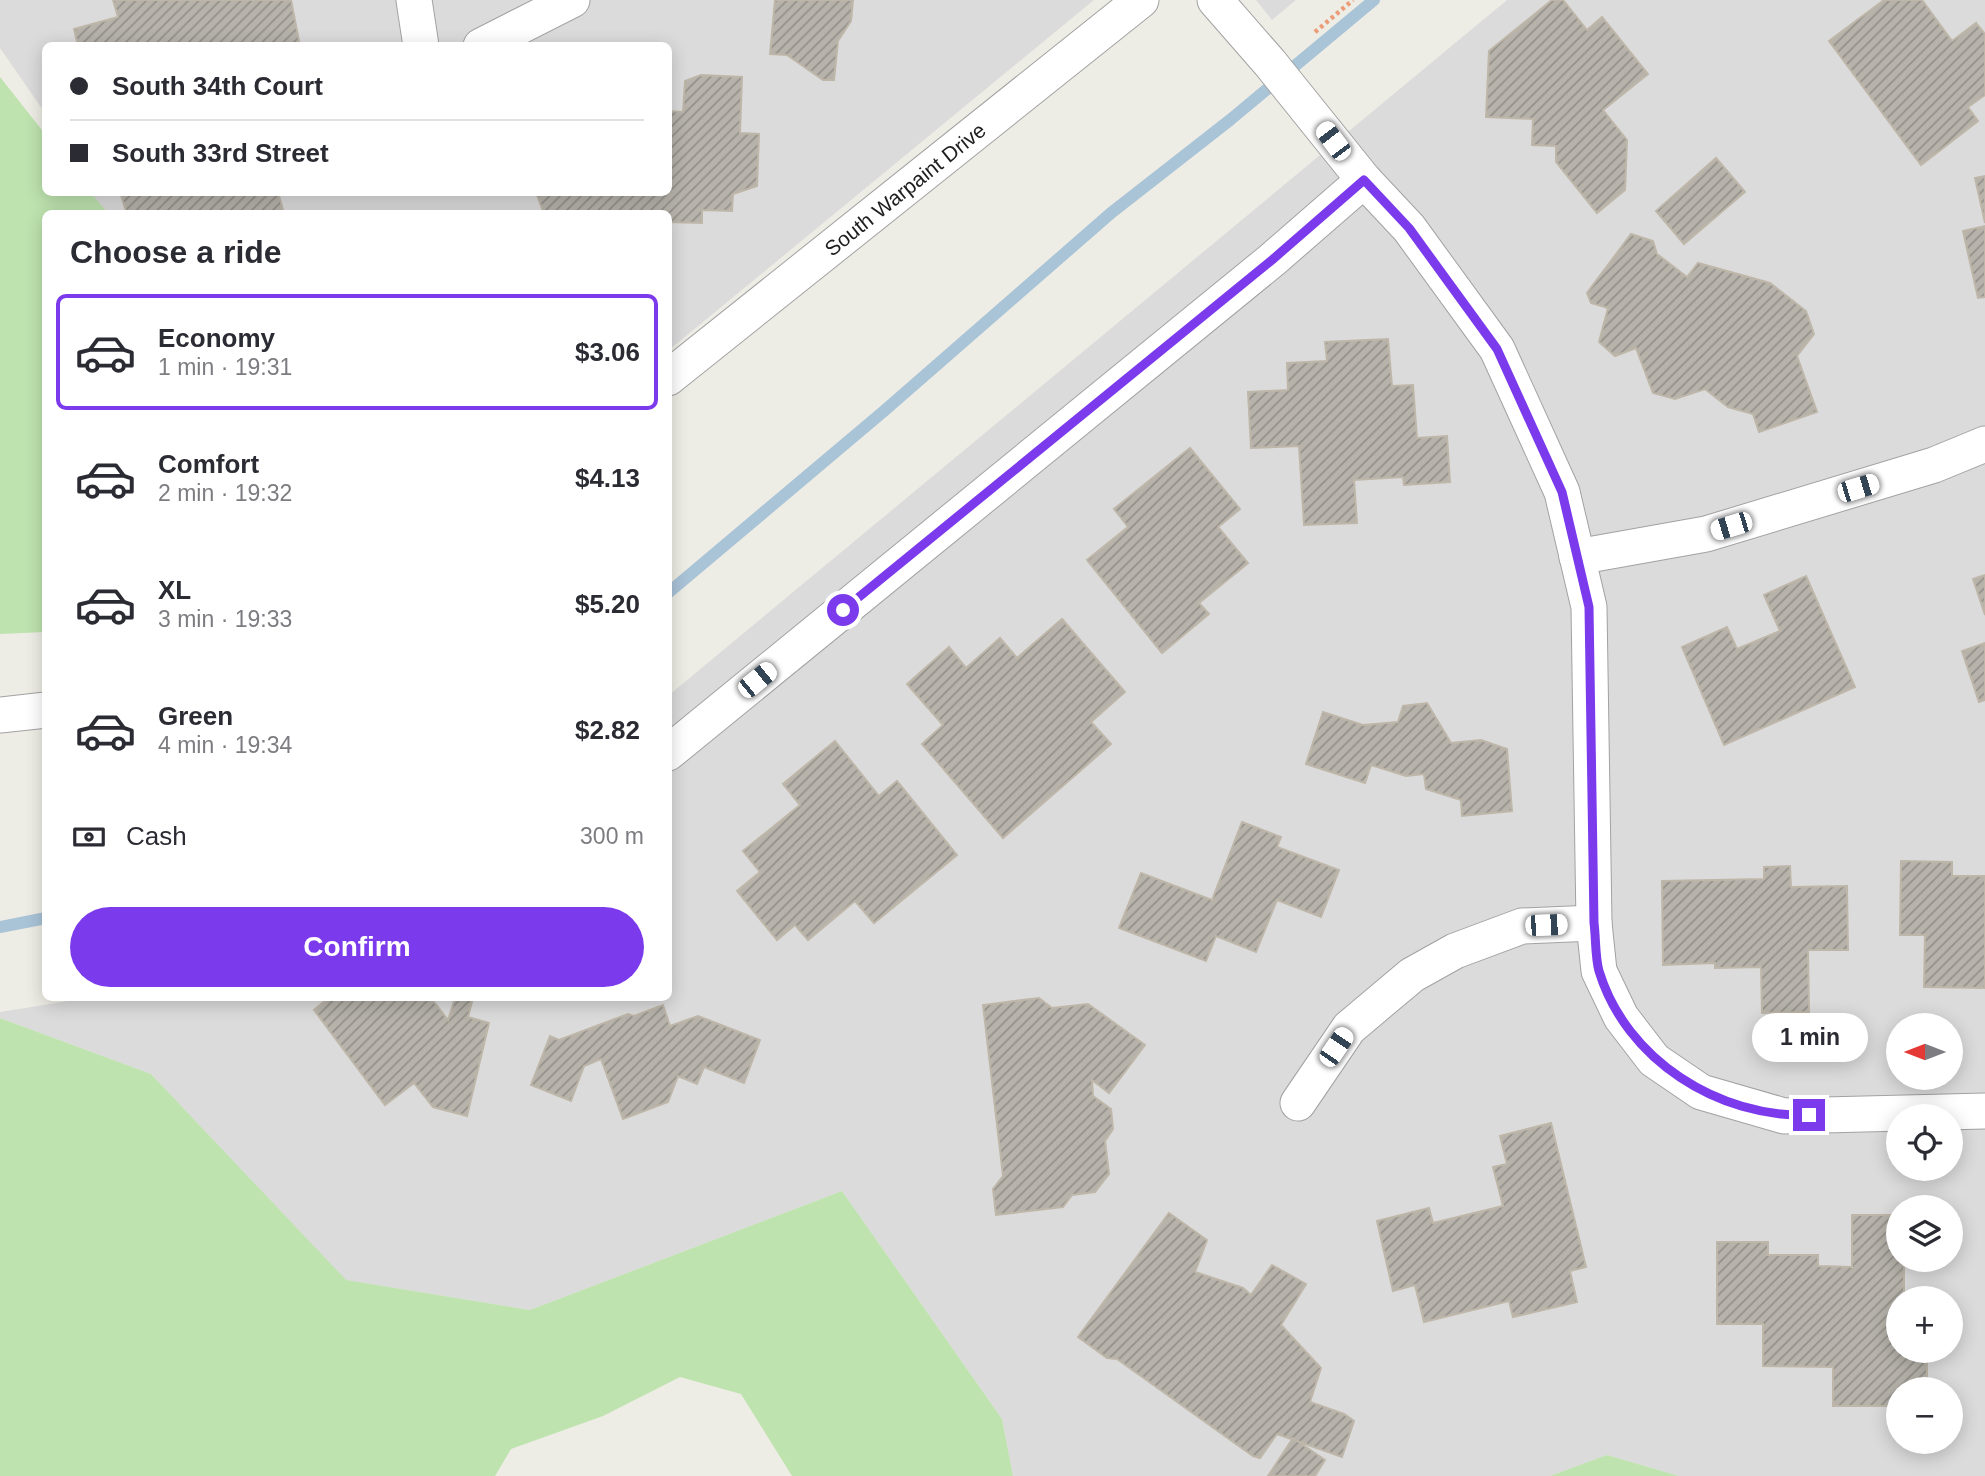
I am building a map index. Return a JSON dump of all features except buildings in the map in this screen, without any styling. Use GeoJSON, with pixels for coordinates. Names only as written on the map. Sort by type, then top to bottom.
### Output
{"type":"FeatureCollection","features":[{"type":"Feature","properties":{"kind":"street"},"geometry":{"type":"LineString","coordinates":[[414,0],[420,42]]}},
{"type":"Feature","properties":{"kind":"street"},"geometry":{"type":"LineString","coordinates":[[489,42],[572,0]]}},
{"type":"Feature","properties":{"kind":"street","name":"South Warpaint Drive"},"geometry":{"type":"LineString","coordinates":[[672,375],[1141,0]]}},
{"type":"Feature","properties":{"kind":"street"},"geometry":{"type":"LineString","coordinates":[[1227,12],[1318,120],[1364,180],[1409,228],[1497,349],[1562,492],[1589,607],[1594,923],[1599,971],[1621,1017],[1654,1060],[1702,1092],[1784,1116],[1985,1111]]}},
{"type":"Feature","properties":{"kind":"street"},"geometry":{"type":"LineString","coordinates":[[672,750],[1272,260],[1364,180]]}},
{"type":"Feature","properties":{"kind":"street"},"geometry":{"type":"LineString","coordinates":[[1577,557],[1706,534],[1934,465],[1985,444]]}},
{"type":"Feature","properties":{"kind":"street"},"geometry":{"type":"LineString","coordinates":[[0,715],[42,710]]}},
{"type":"Feature","properties":{"kind":"street"},"geometry":{"type":"LineString","coordinates":[[1298,1103],[1349,1028],[1412,975],[1455,951],[1522,926],[1594,923]]}},
{"type":"Feature","properties":{"kind":"path"},"geometry":{"type":"LineString","coordinates":[[1315,32],[1353,0]]}},
{"type":"Feature","properties":{"kind":"shaded area"},"geometry":{"type":"Polygon","coordinates":[[[0,0],[1094,0],[672,348],[672,210],[63,210],[50,196],[672,196],[672,42],[42,42],[42,109],[0,48],[0,0]]]}},
{"type":"Feature","properties":{"kind":"shaded area"},"geometry":{"type":"Polygon","coordinates":[[[1256,0],[1296,0],[1272,20],[1256,0]]]}},
{"type":"Feature","properties":{"kind":"shaded area"},"geometry":{"type":"Polygon","coordinates":[[[1507,0],[1985,0],[1985,1476],[1679,1476],[1607,1455],[1550,1476],[1013,1476],[1002,1419],[842,1191],[530,1310],[345,1280],[151,1074],[0,1018],[0,1012],[68,1001],[672,1001],[672,693],[1507,0]]]}},
{"type":"Feature","properties":{"kind":"green space"},"geometry":{"type":"Polygon","coordinates":[[[0,77],[42,130],[42,196],[94,196],[105,210],[42,210],[42,632],[0,634],[0,77]]]}},
{"type":"Feature","properties":{"kind":"green space"},"geometry":{"type":"Polygon","coordinates":[[[0,1018],[151,1074],[346,1280],[530,1310],[842,1191],[1002,1419],[1013,1476],[792,1476],[741,1394],[680,1377],[603,1416],[511,1449],[495,1476],[0,1476],[0,1018]]]}},
{"type":"Feature","properties":{"kind":"green space"},"geometry":{"type":"Polygon","coordinates":[[[1607,1455],[1679,1476],[1550,1476],[1607,1455]]]}},
{"type":"Feature","properties":{"kind":"waterway"},"geometry":{"type":"LineString","coordinates":[[672,590],[884,411],[1111,213],[1230,120],[1374,0]]}},
{"type":"Feature","properties":{"kind":"waterway"},"geometry":{"type":"LineString","coordinates":[[0,927],[42,919]]}},
{"type":"Feature","properties":{"kind":"route"},"geometry":{"type":"LineString","coordinates":[[843,610],[1272,260],[1364,180],[1409,228],[1497,349],[1562,492],[1589,607],[1594,923],[1599,971],[1621,1017],[1654,1060],[1702,1092],[1784,1116],[1809,1115]]}}]}
